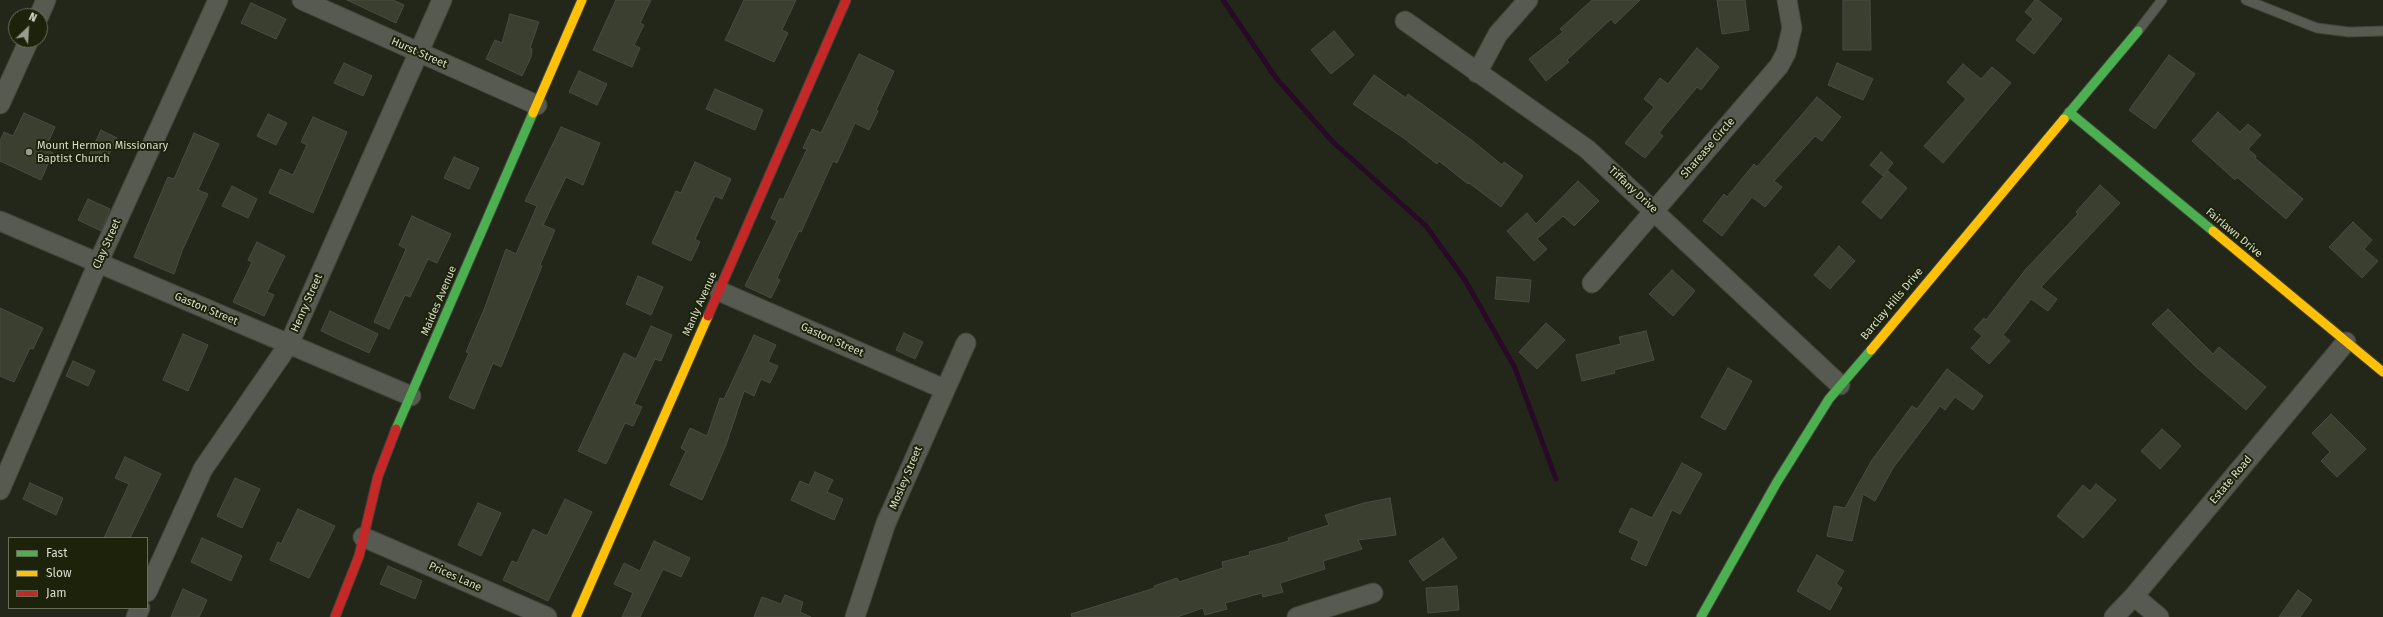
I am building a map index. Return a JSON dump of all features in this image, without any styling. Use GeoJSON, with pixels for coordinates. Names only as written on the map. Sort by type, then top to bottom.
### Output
{"type":"FeatureCollection","features":[{"type":"Feature","properties":{"kind":"street","name":"Clay Street"},"geometry":{"type":"LineString","coordinates":[[0,490],[98,263],[218,0]]}},
{"type":"Feature","properties":{"kind":"street","name":"Hurst Street"},"geometry":{"type":"LineString","coordinates":[[302,0],[537,105]]}},
{"type":"Feature","properties":{"kind":"street","name":"Henry Street"},"geometry":{"type":"LineString","coordinates":[[148,590],[203,469],[289,344],[442,0]]}},
{"type":"Feature","properties":{"kind":"street","name":"Maides Avenue"},"geometry":{"type":"LineString","coordinates":[[335,617],[349,586],[378,476],[582,0]]}},
{"type":"Feature","properties":{"kind":"street","name":"Manly Avenue"},"geometry":{"type":"LineString","coordinates":[[576,617],[846,0]]}},
{"type":"Feature","properties":{"kind":"street"},"geometry":{"type":"LineString","coordinates":[[1478,73],[1498,34],[1528,0]]}},
{"type":"Feature","properties":{"kind":"street","name":"Sharease Circle"},"geometry":{"type":"LineString","coordinates":[[1592,283],[1778,66],[1786,53],[1792,28],[1787,0]]}},
{"type":"Feature","properties":{"kind":"street","name":"Tiffany Drive"},"geometry":{"type":"LineString","coordinates":[[1404,21],[1587,149],[1840,385]]}},
{"type":"Feature","properties":{"kind":"street","name":"Barclay Hills Drive"},"geometry":{"type":"LineString","coordinates":[[1701,617],[1810,426],[1840,385],[2138,32]]}},
{"type":"Feature","properties":{"kind":"street"},"geometry":{"type":"LineString","coordinates":[[0,104],[25,48]]}},
{"type":"Feature","properties":{"kind":"street","name":"Fairlawn Drive"},"geometry":{"type":"LineString","coordinates":[[2069,112],[2383,372]]}},
{"type":"Feature","properties":{"kind":"street","name":"Gaston Street"},"geometry":{"type":"LineString","coordinates":[[0,221],[412,396]]}},
{"type":"Feature","properties":{"kind":"street","name":"Gaston Street"},"geometry":{"type":"LineString","coordinates":[[719,291],[944,389]]}},
{"type":"Feature","properties":{"kind":"street","name":"Estate Road"},"geometry":{"type":"LineString","coordinates":[[2114,617],[2134,596],[2346,342]]}},
{"type":"Feature","properties":{"kind":"street","name":"Mosley Street"},"geometry":{"type":"LineString","coordinates":[[855,617],[886,523],[944,389],[966,343]]}},
{"type":"Feature","properties":{"kind":"street","name":"Prices Lane"},"geometry":{"type":"LineString","coordinates":[[363,537],[547,617]]}},
{"type":"Feature","properties":{"kind":"street"},"geometry":{"type":"LineString","coordinates":[[1297,617],[1373,594]]}},
{"type":"Feature","properties":{"kind":"street"},"geometry":{"type":"LineString","coordinates":[[2134,596],[2159,617]]}},
{"type":"Feature","properties":{"kind":"lane"},"geometry":{"type":"LineString","coordinates":[[2138,32],[2162,0]]}},
{"type":"Feature","properties":{"kind":"lane"},"geometry":{"type":"LineString","coordinates":[[2246,0],[2317,28],[2349,32],[2383,31]]}},
{"type":"Feature","properties":{"kind":"building"},"geometry":{"type":"Polygon","coordinates":[[[347,0],[393,0],[404,5],[396,23],[347,0]]]}},
{"type":"Feature","properties":{"kind":"building"},"geometry":{"type":"Polygon","coordinates":[[[616,0],[651,0],[640,23],[644,25],[634,45],[640,48],[632,67],[593,50],[616,0]]]}},
{"type":"Feature","properties":{"kind":"building"},"geometry":{"type":"Polygon","coordinates":[[[744,0],[796,0],[782,30],[788,33],[774,62],[725,40],[744,0]]]}},
{"type":"Feature","properties":{"kind":"building"},"geometry":{"type":"Polygon","coordinates":[[[1592,0],[1640,0],[1615,24],[1611,19],[1567,60],[1569,62],[1546,81],[1529,59],[1563,32],[1560,29],[1592,0]]]}},
{"type":"Feature","properties":{"kind":"building"},"geometry":{"type":"Polygon","coordinates":[[[1717,0],[1745,0],[1749,30],[1722,34],[1717,0]]]}},
{"type":"Feature","properties":{"kind":"building"},"geometry":{"type":"Polygon","coordinates":[[[1843,0],[1870,0],[1871,50],[1843,50],[1843,0]]]}},
{"type":"Feature","properties":{"kind":"building"},"geometry":{"type":"Polygon","coordinates":[[[2035,0],[2038,0],[2062,19],[2034,54],[2016,40],[2033,19],[2025,12],[2035,0]]]}},
{"type":"Feature","properties":{"kind":"building"},"geometry":{"type":"Polygon","coordinates":[[[251,3],[286,19],[276,39],[241,23],[251,3]]]}},
{"type":"Feature","properties":{"kind":"building"},"geometry":{"type":"Polygon","coordinates":[[[510,14],[539,22],[530,48],[532,49],[531,57],[522,76],[486,59],[495,40],[502,43],[510,14]]]}},
{"type":"Feature","properties":{"kind":"building"},"geometry":{"type":"Polygon","coordinates":[[[1334,31],[1354,55],[1331,74],[1311,50],[1334,31]]]}},
{"type":"Feature","properties":{"kind":"building"},"geometry":{"type":"Polygon","coordinates":[[[1697,48],[1719,67],[1701,90],[1697,87],[1659,133],[1663,136],[1645,158],[1625,143],[1654,107],[1644,99],[1660,78],[1668,84],[1697,48]]]}},
{"type":"Feature","properties":{"kind":"building"},"geometry":{"type":"Polygon","coordinates":[[[859,54],[894,71],[876,110],[878,111],[869,130],[855,123],[837,163],[833,161],[801,232],[799,231],[777,278],[780,280],[771,298],[745,286],[777,221],[771,218],[780,198],[783,200],[807,149],[803,148],[812,129],[821,133],[859,54]]]}},
{"type":"Feature","properties":{"kind":"building"},"geometry":{"type":"Polygon","coordinates":[[[2169,55],[2195,74],[2155,129],[2129,110],[2169,55]]]}},
{"type":"Feature","properties":{"kind":"building"},"geometry":{"type":"Polygon","coordinates":[[[344,63],[372,76],[363,96],[334,83],[344,63]]]}},
{"type":"Feature","properties":{"kind":"building"},"geometry":{"type":"Polygon","coordinates":[[[1837,63],[1873,79],[1863,100],[1828,85],[1837,63]]]}},
{"type":"Feature","properties":{"kind":"building"},"geometry":{"type":"Polygon","coordinates":[[[1963,64],[1981,79],[1992,67],[2011,83],[1943,163],[1924,146],[1966,99],[1947,82],[1963,64]]]}},
{"type":"Feature","properties":{"kind":"building"},"geometry":{"type":"Polygon","coordinates":[[[579,71],[607,84],[597,105],[569,92],[579,71]]]}},
{"type":"Feature","properties":{"kind":"building"},"geometry":{"type":"Polygon","coordinates":[[[1374,75],[1406,98],[1408,94],[1474,142],[1502,165],[1504,162],[1523,176],[1501,207],[1439,161],[1437,164],[1405,139],[1353,104],[1374,75]]]}},
{"type":"Feature","properties":{"kind":"building"},"geometry":{"type":"Polygon","coordinates":[[[715,89],[763,110],[755,130],[706,109],[715,89]]]}},
{"type":"Feature","properties":{"kind":"building"},"geometry":{"type":"Polygon","coordinates":[[[1817,97],[1841,117],[1822,141],[1815,136],[1774,181],[1782,187],[1765,207],[1752,197],[1722,236],[1703,221],[1724,194],[1727,197],[1754,164],[1757,167],[1817,97]]]}},
{"type":"Feature","properties":{"kind":"building"},"geometry":{"type":"Polygon","coordinates":[[[2218,112],[2240,132],[2248,124],[2261,135],[2248,149],[2256,156],[2255,158],[2303,199],[2286,219],[2237,177],[2235,180],[2192,141],[2218,112]]]}},
{"type":"Feature","properties":{"kind":"building"},"geometry":{"type":"Polygon","coordinates":[[[24,113],[55,127],[45,149],[53,153],[41,180],[0,161],[0,141],[4,132],[13,136],[24,113]]]}},
{"type":"Feature","properties":{"kind":"building"},"geometry":{"type":"Polygon","coordinates":[[[268,114],[287,123],[276,145],[257,136],[268,114]]]}},
{"type":"Feature","properties":{"kind":"building"},"geometry":{"type":"Polygon","coordinates":[[[313,117],[347,132],[313,213],[269,193],[280,169],[293,175],[307,145],[301,142],[313,117]]]}},
{"type":"Feature","properties":{"kind":"building"},"geometry":{"type":"Polygon","coordinates":[[[561,127],[600,143],[583,185],[566,177],[543,225],[555,230],[540,265],[542,266],[501,367],[493,363],[474,409],[449,398],[469,353],[466,352],[485,307],[506,249],[516,254],[537,206],[525,201],[561,127]]]}},
{"type":"Feature","properties":{"kind":"building"},"geometry":{"type":"Polygon","coordinates":[[[101,130],[117,138],[105,163],[89,156],[101,130]]]}},
{"type":"Feature","properties":{"kind":"building"},"geometry":{"type":"Polygon","coordinates":[[[194,133],[219,144],[198,190],[208,194],[182,251],[174,274],[134,257],[168,177],[174,179],[194,133]]]}},
{"type":"Feature","properties":{"kind":"building"},"geometry":{"type":"Polygon","coordinates":[[[1881,152],[1893,163],[1883,176],[1870,165],[1881,152]]]}},
{"type":"Feature","properties":{"kind":"building"},"geometry":{"type":"Polygon","coordinates":[[[454,157],[479,168],[469,189],[444,178],[454,157]]]}},
{"type":"Feature","properties":{"kind":"building"},"geometry":{"type":"Polygon","coordinates":[[[695,162],[731,179],[722,199],[715,196],[695,239],[700,242],[691,261],[652,243],[676,191],[681,193],[695,162]]]}},
{"type":"Feature","properties":{"kind":"building"},"geometry":{"type":"Polygon","coordinates":[[[1888,171],[1907,188],[1881,219],[1862,202],[1888,171]]]}},
{"type":"Feature","properties":{"kind":"building"},"geometry":{"type":"Polygon","coordinates":[[[1578,181],[1599,201],[1574,226],[1563,216],[1537,239],[1547,249],[1534,261],[1507,231],[1527,213],[1536,224],[1578,181]]]}},
{"type":"Feature","properties":{"kind":"building"},"geometry":{"type":"Polygon","coordinates":[[[2100,185],[2120,203],[2041,287],[2057,299],[2048,311],[2031,299],[2003,335],[2010,341],[1989,364],[1971,348],[1982,336],[1974,329],[1984,318],[1986,320],[2026,269],[2078,214],[2076,212],[2100,185]]]}},
{"type":"Feature","properties":{"kind":"building"},"geometry":{"type":"Polygon","coordinates":[[[232,186],[257,199],[248,218],[222,206],[232,186]]]}},
{"type":"Feature","properties":{"kind":"building"},"geometry":{"type":"Polygon","coordinates":[[[88,199],[110,209],[101,231],[78,220],[88,199]]]}},
{"type":"Feature","properties":{"kind":"building"},"geometry":{"type":"Polygon","coordinates":[[[412,216],[451,234],[437,263],[428,259],[410,297],[405,295],[389,329],[374,322],[406,249],[399,245],[412,216]]]}},
{"type":"Feature","properties":{"kind":"building"},"geometry":{"type":"Polygon","coordinates":[[[2353,222],[2372,240],[2364,249],[2378,261],[2362,278],[2329,247],[2353,222]]]}},
{"type":"Feature","properties":{"kind":"building"},"geometry":{"type":"Polygon","coordinates":[[[257,242],[285,256],[267,292],[274,295],[264,316],[233,302],[252,262],[248,260],[257,242]]]}},
{"type":"Feature","properties":{"kind":"building"},"geometry":{"type":"Polygon","coordinates":[[[1839,246],[1855,261],[1830,289],[1814,275],[1839,246]]]}},
{"type":"Feature","properties":{"kind":"building"},"geometry":{"type":"Polygon","coordinates":[[[1672,270],[1695,291],[1673,316],[1649,294],[1672,270]]]}},
{"type":"Feature","properties":{"kind":"building"},"geometry":{"type":"Polygon","coordinates":[[[638,276],[663,287],[651,315],[626,304],[638,276]]]}},
{"type":"Feature","properties":{"kind":"building"},"geometry":{"type":"Polygon","coordinates":[[[1497,277],[1531,280],[1529,302],[1495,299],[1497,277]]]}},
{"type":"Feature","properties":{"kind":"building"},"geometry":{"type":"Polygon","coordinates":[[[0,308],[43,328],[33,349],[30,348],[14,382],[0,376],[0,308]]]}},
{"type":"Feature","properties":{"kind":"building"},"geometry":{"type":"Polygon","coordinates":[[[2168,309],[2213,354],[2219,347],[2266,387],[2246,410],[2196,367],[2152,324],[2168,309]]]}},
{"type":"Feature","properties":{"kind":"building"},"geometry":{"type":"Polygon","coordinates":[[[330,311],[378,334],[369,353],[321,331],[330,311]]]}},
{"type":"Feature","properties":{"kind":"building"},"geometry":{"type":"Polygon","coordinates":[[[1546,323],[1565,340],[1537,369],[1519,352],[1546,323]]]}},
{"type":"Feature","properties":{"kind":"building"},"geometry":{"type":"Polygon","coordinates":[[[651,326],[672,335],[661,361],[655,359],[634,404],[642,407],[633,426],[625,423],[606,464],[578,451],[624,353],[636,359],[651,326]]]}},
{"type":"Feature","properties":{"kind":"building"},"geometry":{"type":"Polygon","coordinates":[[[1646,331],[1654,360],[1614,370],[1615,373],[1582,381],[1576,355],[1621,344],[1619,337],[1646,331]]]}},
{"type":"Feature","properties":{"kind":"building"},"geometry":{"type":"Polygon","coordinates":[[[904,333],[923,342],[915,359],[896,350],[904,333]]]}},
{"type":"Feature","properties":{"kind":"building"},"geometry":{"type":"Polygon","coordinates":[[[183,334],[208,345],[188,391],[163,380],[183,334]]]}},
{"type":"Feature","properties":{"kind":"building"},"geometry":{"type":"Polygon","coordinates":[[[754,335],[776,345],[768,362],[778,366],[770,383],[761,379],[754,396],[744,391],[726,445],[702,500],[670,485],[686,451],[681,448],[690,428],[707,436],[720,398],[724,399],[754,335]]]}},
{"type":"Feature","properties":{"kind":"building"},"geometry":{"type":"Polygon","coordinates":[[[73,361],[95,371],[88,386],[66,376],[73,361]]]}},
{"type":"Feature","properties":{"kind":"building"},"geometry":{"type":"Polygon","coordinates":[[[1728,368],[1752,381],[1725,430],[1701,417],[1728,368]]]}},
{"type":"Feature","properties":{"kind":"building"},"geometry":{"type":"Polygon","coordinates":[[[1947,369],[1983,396],[1973,410],[1955,397],[1945,410],[1940,406],[1893,468],[1875,501],[1863,494],[1852,541],[1827,536],[1834,506],[1845,508],[1872,460],[1912,406],[1917,409],[1947,369]]]}},
{"type":"Feature","properties":{"kind":"building"},"geometry":{"type":"Polygon","coordinates":[[[2331,414],[2366,449],[2337,477],[2321,461],[2330,452],[2312,433],[2331,414]]]}},
{"type":"Feature","properties":{"kind":"building"},"geometry":{"type":"Polygon","coordinates":[[[2162,429],[2181,446],[2160,469],[2141,451],[2162,429]]]}},
{"type":"Feature","properties":{"kind":"building"},"geometry":{"type":"Polygon","coordinates":[[[125,457],[161,474],[130,537],[104,537],[129,484],[115,478],[125,457]]]}},
{"type":"Feature","properties":{"kind":"building"},"geometry":{"type":"Polygon","coordinates":[[[1682,463],[1702,474],[1680,514],[1672,510],[1646,566],[1631,559],[1639,541],[1619,532],[1631,508],[1652,518],[1682,463]]]}},
{"type":"Feature","properties":{"kind":"building"},"geometry":{"type":"Polygon","coordinates":[[[815,472],[833,480],[827,492],[843,499],[834,520],[791,500],[800,481],[809,485],[815,472]]]}},
{"type":"Feature","properties":{"kind":"building"},"geometry":{"type":"Polygon","coordinates":[[[235,478],[260,489],[242,528],[217,516],[235,478]]]}},
{"type":"Feature","properties":{"kind":"building"},"geometry":{"type":"Polygon","coordinates":[[[30,483],[63,498],[56,515],[23,499],[30,483]]]}},
{"type":"Feature","properties":{"kind":"building"},"geometry":{"type":"Polygon","coordinates":[[[2096,484],[2116,500],[2083,538],[2057,516],[2083,485],[2090,491],[2096,484]]]}},
{"type":"Feature","properties":{"kind":"building"},"geometry":{"type":"Polygon","coordinates":[[[1390,498],[1396,535],[1358,540],[1362,549],[1323,561],[1325,569],[1280,583],[1283,592],[1263,597],[1262,593],[1225,603],[1227,609],[1205,615],[1203,608],[1177,617],[1072,617],[1071,614],[1155,588],[1154,586],[1177,578],[1179,582],[1223,568],[1222,562],[1250,555],[1249,552],[1289,541],[1288,538],[1329,525],[1325,515],[1364,503],[1390,498]]]}},
{"type":"Feature","properties":{"kind":"building"},"geometry":{"type":"Polygon","coordinates":[[[565,499],[592,512],[548,601],[503,580],[512,561],[517,563],[533,529],[547,536],[565,499]]]}},
{"type":"Feature","properties":{"kind":"building"},"geometry":{"type":"Polygon","coordinates":[[[478,503],[501,513],[481,556],[458,545],[478,503]]]}},
{"type":"Feature","properties":{"kind":"building"},"geometry":{"type":"Polygon","coordinates":[[[298,509],[335,526],[309,578],[270,560],[278,542],[281,544],[298,509]]]}},
{"type":"Feature","properties":{"kind":"building"},"geometry":{"type":"Polygon","coordinates":[[[202,538],[242,556],[231,581],[191,562],[202,538]]]}},
{"type":"Feature","properties":{"kind":"building"},"geometry":{"type":"Polygon","coordinates":[[[1443,538],[1457,558],[1423,581],[1409,561],[1443,538]]]}},
{"type":"Feature","properties":{"kind":"building"},"geometry":{"type":"Polygon","coordinates":[[[654,541],[690,558],[681,577],[663,569],[640,617],[622,617],[633,593],[614,584],[624,563],[640,571],[654,541]]]}},
{"type":"Feature","properties":{"kind":"building"},"geometry":{"type":"Polygon","coordinates":[[[1817,555],[1844,571],[1836,584],[1842,588],[1830,610],[1797,591],[1817,555]]]}},
{"type":"Feature","properties":{"kind":"building"},"geometry":{"type":"Polygon","coordinates":[[[388,566],[422,581],[415,599],[380,584],[388,566]]]}},
{"type":"Feature","properties":{"kind":"building"},"geometry":{"type":"Polygon","coordinates":[[[1457,586],[1459,610],[1428,613],[1426,588],[1457,586]]]}},
{"type":"Feature","properties":{"kind":"building"},"geometry":{"type":"Polygon","coordinates":[[[183,589],[207,600],[199,617],[171,617],[183,589]]]}},
{"type":"Feature","properties":{"kind":"building"},"geometry":{"type":"Polygon","coordinates":[[[2298,590],[2312,600],[2300,617],[2279,617],[2298,590]]]}},
{"type":"Feature","properties":{"kind":"building"},"geometry":{"type":"Polygon","coordinates":[[[785,595],[803,602],[800,612],[811,617],[754,617],[762,597],[781,604],[785,595]]]}},
{"type":"Feature","properties":{"kind":"waterway"},"geometry":{"type":"LineString","coordinates":[[1223,0],[1276,78],[1333,142],[1426,226],[1465,280],[1515,368],[1556,479]]}},
{"type":"Feature","properties":{"kind":"traffic: fast"},"geometry":{"type":"LineString","coordinates":[[2064,119],[2138,31]]}},
{"type":"Feature","properties":{"kind":"traffic: fast"},"geometry":{"type":"LineString","coordinates":[[2069,112],[2213,231]]}},
{"type":"Feature","properties":{"kind":"traffic: fast"},"geometry":{"type":"LineString","coordinates":[[396,429],[533,113]]}},
{"type":"Feature","properties":{"kind":"traffic: fast"},"geometry":{"type":"LineString","coordinates":[[1701,617],[1777,482],[1829,399],[1871,350]]}},
{"type":"Feature","properties":{"kind":"traffic: slow"},"geometry":{"type":"LineString","coordinates":[[533,113],[582,0]]}},
{"type":"Feature","properties":{"kind":"traffic: slow"},"geometry":{"type":"LineString","coordinates":[[1871,350],[2064,119]]}},
{"type":"Feature","properties":{"kind":"traffic: slow"},"geometry":{"type":"LineString","coordinates":[[2213,231],[2383,372]]}},
{"type":"Feature","properties":{"kind":"traffic: slow"},"geometry":{"type":"LineString","coordinates":[[576,617],[708,316]]}},
{"type":"Feature","properties":{"kind":"traffic: jam"},"geometry":{"type":"LineString","coordinates":[[708,316],[846,0]]}},
{"type":"Feature","properties":{"kind":"traffic: jam"},"geometry":{"type":"LineString","coordinates":[[335,617],[359,556],[378,476],[396,429]]}},
{"type":"Feature","properties":{"kind":"place","name":"Mount Hermon Missionary Baptist Church"},"geometry":{"type":"Point","coordinates":[29,152]}}]}
